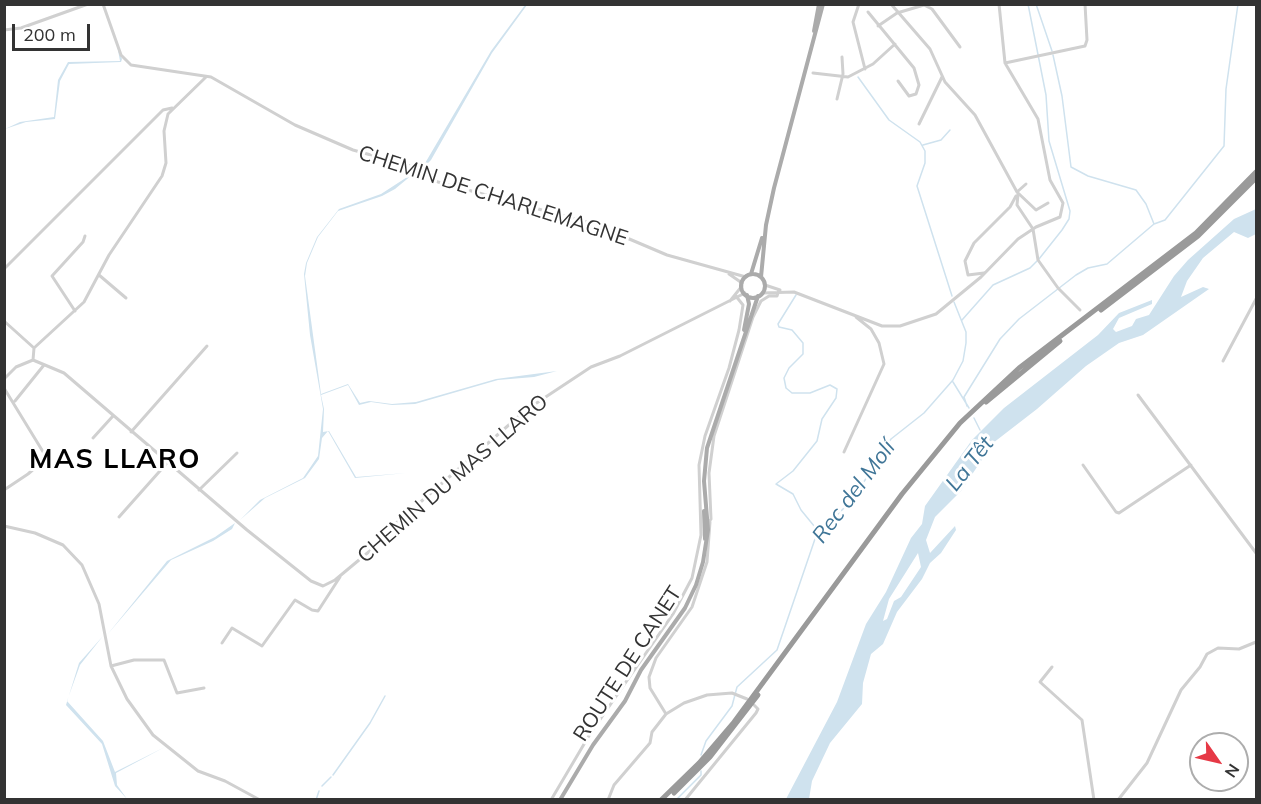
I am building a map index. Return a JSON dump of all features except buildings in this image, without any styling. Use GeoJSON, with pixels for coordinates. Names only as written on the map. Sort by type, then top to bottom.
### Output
{"type":"FeatureCollection","features":[{"type":"Feature","properties":{"kind":"highway"},"geometry":{"type":"LineString","coordinates":[[664,800],[734,722],[902,494],[960,423],[1014,372],[1196,233],[1257,172]]}},
{"type":"Feature","properties":{"kind":"highway"},"geometry":{"type":"LineString","coordinates":[[664,800],[691,777],[729,735],[884,522],[963,424],[1011,380],[1198,236],[1257,178]]}},
{"type":"Feature","properties":{"kind":"main road"},"geometry":{"type":"LineString","coordinates":[[822,4],[774,188],[764,241],[761,277],[765,285],[760,294],[746,294],[742,285],[746,277],[751,274],[785,135],[822,4]]}},
{"type":"Feature","properties":{"kind":"main road"},"geometry":{"type":"LineString","coordinates":[[751,274],[761,277]]}},
{"type":"Feature","properties":{"kind":"main road","name":"ROUTE DE CANET"},"geometry":{"type":"LineString","coordinates":[[559,800],[618,708],[643,663],[683,606],[695,584],[705,540],[702,482],[705,447],[739,348],[749,304],[746,294]]}},
{"type":"Feature","properties":{"kind":"main road","name":"ROUTE DE CANET"},"geometry":{"type":"LineString","coordinates":[[559,800],[690,597],[703,562],[708,522],[704,481],[707,448],[760,294]]}},
{"type":"Feature","properties":{"kind":"street"},"geometry":{"type":"LineString","coordinates":[[4,30],[21,28],[88,4]]}},
{"type":"Feature","properties":{"kind":"street","name":"CHEMIN DE CHARLEMAGNE"},"geometry":{"type":"LineString","coordinates":[[103,4],[121,55],[127,63],[154,70],[208,76],[261,108],[319,136],[353,150],[419,170],[438,182],[594,224],[667,255],[746,277]]}},
{"type":"Feature","properties":{"kind":"street"},"geometry":{"type":"LineString","coordinates":[[860,4],[853,22],[865,69]]}},
{"type":"Feature","properties":{"kind":"street"},"geometry":{"type":"LineString","coordinates":[[891,4],[930,49],[942,77],[975,115],[1017,192],[1035,210],[1048,203]]}},
{"type":"Feature","properties":{"kind":"street"},"geometry":{"type":"LineString","coordinates":[[760,294],[779,291],[794,292],[892,327],[927,319],[984,273],[1018,239],[1033,229],[1057,221],[1063,213],[1063,203],[1050,180],[1038,119],[1005,63],[999,4]]}},
{"type":"Feature","properties":{"kind":"street"},"geometry":{"type":"LineString","coordinates":[[1005,63],[1086,44],[1085,4]]}},
{"type":"Feature","properties":{"kind":"street"},"geometry":{"type":"LineString","coordinates":[[878,26],[911,6],[924,5],[932,9],[960,46]]}},
{"type":"Feature","properties":{"kind":"street"},"geometry":{"type":"LineString","coordinates":[[868,12],[895,44],[918,78],[916,94],[909,96],[898,81]]}},
{"type":"Feature","properties":{"kind":"street"},"geometry":{"type":"LineString","coordinates":[[813,73],[842,77],[865,69],[878,61],[895,44]]}},
{"type":"Feature","properties":{"kind":"street"},"geometry":{"type":"LineString","coordinates":[[837,99],[842,77],[842,57]]}},
{"type":"Feature","properties":{"kind":"street"},"geometry":{"type":"LineString","coordinates":[[4,269],[163,110],[172,108],[208,76]]}},
{"type":"Feature","properties":{"kind":"street"},"geometry":{"type":"LineString","coordinates":[[919,124],[942,77]]}},
{"type":"Feature","properties":{"kind":"street"},"geometry":{"type":"LineString","coordinates":[[4,379],[16,367],[33,360],[34,348],[84,302],[145,198],[162,176],[166,164],[164,131],[172,108]]}},
{"type":"Feature","properties":{"kind":"street"},"geometry":{"type":"LineString","coordinates":[[984,273],[968,275],[965,261],[974,243],[1010,207],[1017,192],[1026,184]]}},
{"type":"Feature","properties":{"kind":"street"},"geometry":{"type":"LineString","coordinates":[[1017,192],[1017,205],[1033,229],[1038,261],[1057,286],[1080,310]]}},
{"type":"Feature","properties":{"kind":"street"},"geometry":{"type":"LineString","coordinates":[[75,311],[52,276],[83,242],[85,236]]}},
{"type":"Feature","properties":{"kind":"street","name":"CHEMIN DE CHARLEMAGNE"},"geometry":{"type":"LineString","coordinates":[[722,271],[742,285]]}},
{"type":"Feature","properties":{"kind":"street"},"geometry":{"type":"LineString","coordinates":[[99,275],[126,298]]}},
{"type":"Feature","properties":{"kind":"street"},"geometry":{"type":"LineString","coordinates":[[736,296],[742,285]]}},
{"type":"Feature","properties":{"kind":"street"},"geometry":{"type":"LineString","coordinates":[[765,285],[779,291]]}},
{"type":"Feature","properties":{"kind":"street"},"geometry":{"type":"LineString","coordinates":[[666,714],[650,688],[649,676],[656,658],[692,607],[706,562],[710,454],[756,312],[761,301],[777,296],[779,291]]}},
{"type":"Feature","properties":{"kind":"street"},"geometry":{"type":"LineString","coordinates":[[736,296],[746,294]]}},
{"type":"Feature","properties":{"kind":"street"},"geometry":{"type":"LineString","coordinates":[[551,800],[590,734],[673,614],[692,579],[700,535],[700,458],[739,330],[742,305],[736,296]]}},
{"type":"Feature","properties":{"kind":"street","name":"CHEMIN DU MAS LLARO"},"geometry":{"type":"LineString","coordinates":[[33,360],[64,374],[167,464],[311,581],[323,586],[341,575],[525,410],[591,368],[727,304],[736,296]]}},
{"type":"Feature","properties":{"kind":"street"},"geometry":{"type":"LineString","coordinates":[[1223,361],[1257,298]]}},
{"type":"Feature","properties":{"kind":"street"},"geometry":{"type":"LineString","coordinates":[[844,452],[884,364],[884,357],[871,329],[849,313]]}},
{"type":"Feature","properties":{"kind":"street"},"geometry":{"type":"LineString","coordinates":[[4,321],[34,348]]}},
{"type":"Feature","properties":{"kind":"street"},"geometry":{"type":"LineString","coordinates":[[131,432],[207,346]]}},
{"type":"Feature","properties":{"kind":"street"},"geometry":{"type":"LineString","coordinates":[[15,401],[44,365]]}},
{"type":"Feature","properties":{"kind":"street"},"geometry":{"type":"LineString","coordinates":[[4,388],[15,401],[31,437],[45,455],[44,460],[28,474],[4,490]]}},
{"type":"Feature","properties":{"kind":"street"},"geometry":{"type":"LineString","coordinates":[[1138,394],[1257,553]]}},
{"type":"Feature","properties":{"kind":"street"},"geometry":{"type":"LineString","coordinates":[[93,438],[113,416]]}},
{"type":"Feature","properties":{"kind":"street"},"geometry":{"type":"LineString","coordinates":[[199,490],[237,453]]}},
{"type":"Feature","properties":{"kind":"street"},"geometry":{"type":"LineString","coordinates":[[119,517],[167,464]]}},
{"type":"Feature","properties":{"kind":"street"},"geometry":{"type":"LineString","coordinates":[[1083,465],[1116,513],[1119,513],[1191,465]]}},
{"type":"Feature","properties":{"kind":"street"},"geometry":{"type":"LineString","coordinates":[[4,526],[35,533],[63,545],[82,565],[99,604],[111,666],[127,699],[159,741],[198,771],[225,781],[260,800]]}},
{"type":"Feature","properties":{"kind":"street","name":"CHEMIN DU MAS LLARO"},"geometry":{"type":"LineString","coordinates":[[222,643],[232,628],[262,646],[295,600],[318,611],[341,575]]}},
{"type":"Feature","properties":{"kind":"street"},"geometry":{"type":"LineString","coordinates":[[1118,800],[1147,764],[1179,695],[1210,651],[1239,649],[1257,642]]}},
{"type":"Feature","properties":{"kind":"street"},"geometry":{"type":"LineString","coordinates":[[111,666],[134,660],[164,660],[177,693],[204,688]]}},
{"type":"Feature","properties":{"kind":"street"},"geometry":{"type":"LineString","coordinates":[[1052,667],[1040,682],[1082,720],[1094,800]]}},
{"type":"Feature","properties":{"kind":"street"},"geometry":{"type":"LineString","coordinates":[[608,800],[614,785],[650,743],[652,732],[666,714],[684,703],[707,695],[732,693],[747,699]]}},
{"type":"Feature","properties":{"kind":"street"},"geometry":{"type":"LineString","coordinates":[[685,800],[756,713],[758,709],[754,705]]}},
{"type":"Feature","properties":{"kind":"water"},"geometry":{"type":"Polygon","coordinates":[[[527,5],[492,53],[431,160],[421,170],[491,51],[527,5]]]}},
{"type":"Feature","properties":{"kind":"water"},"geometry":{"type":"Polygon","coordinates":[[[117,45],[121,62],[69,64],[60,81],[55,119],[26,122],[5,129],[20,122],[54,117],[58,80],[68,62],[120,61],[117,45]]]}},
{"type":"Feature","properties":{"kind":"water"},"geometry":{"type":"Polygon","coordinates":[[[418,170],[395,189],[382,196],[338,211],[318,237],[307,263],[305,276],[321,394],[348,384],[360,403],[369,401],[392,404],[416,402],[496,379],[557,371],[534,377],[498,380],[415,404],[392,405],[371,402],[359,405],[348,385],[321,395],[324,409],[323,432],[328,431],[322,438],[319,459],[305,478],[265,498],[240,520],[260,500],[303,478],[318,456],[323,409],[310,335],[304,274],[306,263],[317,237],[339,209],[381,194],[418,170]]]}},
{"type":"Feature","properties":{"kind":"water","name":"La Têt"},"geometry":{"type":"Polygon","coordinates":[[[1256,209],[1256,234],[1248,238],[1234,232],[1203,258],[1187,281],[1181,297],[1203,287],[1209,289],[1143,335],[1119,343],[1086,366],[1037,409],[993,443],[961,491],[935,517],[926,540],[930,553],[955,526],[956,530],[941,553],[930,563],[922,579],[897,612],[883,644],[871,654],[863,683],[862,704],[830,743],[812,781],[809,799],[786,799],[837,702],[866,624],[886,592],[911,538],[922,524],[925,506],[972,440],[1004,408],[1098,335],[1119,313],[1152,300],[1152,304],[1119,318],[1113,329],[1116,332],[1132,326],[1136,319],[1149,315],[1174,276],[1188,260],[1234,219],[1256,209]],[[918,553],[889,599],[883,621],[887,619],[894,601],[901,597],[921,567],[918,553]]]}},
{"type":"Feature","properties":{"kind":"water"},"geometry":{"type":"Polygon","coordinates":[[[328,431],[356,477],[406,473],[355,478],[328,431]]]}},
{"type":"Feature","properties":{"kind":"water"},"geometry":{"type":"Polygon","coordinates":[[[235,523],[232,529],[213,541],[171,560],[107,635],[167,561],[215,537],[235,523]]]}},
{"type":"Feature","properties":{"kind":"water"},"geometry":{"type":"Polygon","coordinates":[[[103,636],[80,665],[69,696],[79,663],[103,636]]]}},
{"type":"Feature","properties":{"kind":"water"},"geometry":{"type":"Polygon","coordinates":[[[67,701],[103,741],[115,772],[165,747],[116,773],[117,785],[127,799],[115,786],[102,744],[66,705],[67,701]]]}},
{"type":"Feature","properties":{"kind":"waterway","name":"Rec del Molí"},"geometry":{"type":"LineString","coordinates":[[1028,4],[1046,95],[1049,141],[1070,211],[1069,219],[1062,230],[1039,259]]}},
{"type":"Feature","properties":{"kind":"waterway"},"geometry":{"type":"LineString","coordinates":[[1036,4],[1052,51]]}},
{"type":"Feature","properties":{"kind":"waterway"},"geometry":{"type":"LineString","coordinates":[[967,406],[964,397],[1000,339],[1019,319],[1076,275],[1088,268],[1107,264],[1154,224],[1165,220],[1224,146],[1226,89],[1238,4]]}},
{"type":"Feature","properties":{"kind":"waterway"},"geometry":{"type":"LineString","coordinates":[[1053,55],[1062,96],[1071,167],[1088,176],[1136,190],[1146,204],[1154,224]]}},
{"type":"Feature","properties":{"kind":"waterway"},"geometry":{"type":"LineString","coordinates":[[858,77],[889,120],[920,142],[925,151],[925,163],[917,186],[952,296]]}},
{"type":"Feature","properties":{"kind":"waterway"},"geometry":{"type":"LineString","coordinates":[[923,145],[941,140],[950,130]]}},
{"type":"Feature","properties":{"kind":"waterway","name":"Rec del Molí"},"geometry":{"type":"LineString","coordinates":[[962,320],[993,285],[1030,268],[1037,261]]}},
{"type":"Feature","properties":{"kind":"waterway"},"geometry":{"type":"LineString","coordinates":[[796,295],[778,324],[779,327],[792,330],[803,343],[803,354],[789,368],[784,378],[786,388],[792,393],[810,393],[830,385],[837,389],[836,398],[822,419],[817,441],[793,471],[776,484],[793,494],[801,510],[819,532]]}},
{"type":"Feature","properties":{"kind":"waterway","name":"Rec del Molí"},"geometry":{"type":"LineString","coordinates":[[701,755],[706,741],[732,706],[737,687],[777,650],[816,536],[853,499],[891,439],[924,413],[953,380],[963,361],[966,343],[966,332],[954,302]]}},
{"type":"Feature","properties":{"kind":"waterway"},"geometry":{"type":"LineString","coordinates":[[953,382],[969,408]]}},
{"type":"Feature","properties":{"kind":"waterway","name":"La Têt"},"geometry":{"type":"LineString","coordinates":[[974,418],[980,430]]}},
{"type":"Feature","properties":{"kind":"waterway"},"geometry":{"type":"LineString","coordinates":[[333,775],[370,723],[385,696]]}},
{"type":"Feature","properties":{"kind":"waterway","name":"Rec del Molí"},"geometry":{"type":"LineString","coordinates":[[676,800],[701,775],[701,771]]}},
{"type":"Feature","properties":{"kind":"waterway"},"geometry":{"type":"LineString","coordinates":[[322,786],[331,777]]}},
{"type":"Feature","properties":{"kind":"waterway"},"geometry":{"type":"LineString","coordinates":[[316,800],[319,791]]}},
{"type":"Feature","properties":{"kind":"district","name":"MAS LLARO"},"geometry":{"type":"Point","coordinates":[115,460]}}]}
